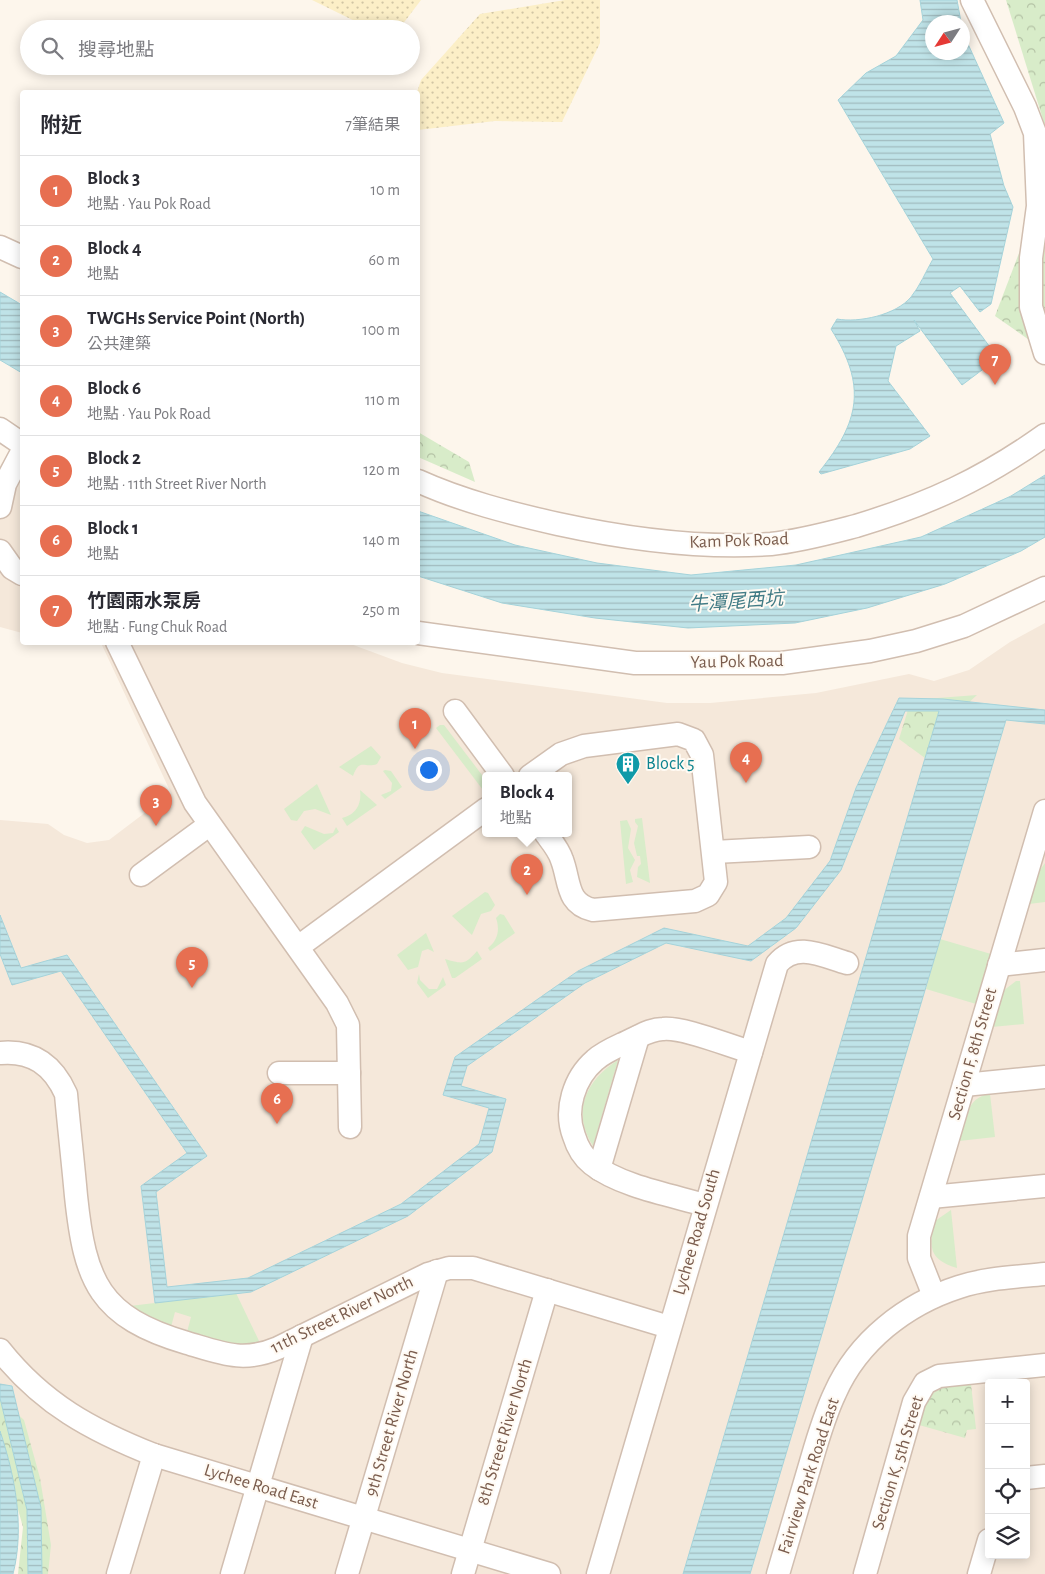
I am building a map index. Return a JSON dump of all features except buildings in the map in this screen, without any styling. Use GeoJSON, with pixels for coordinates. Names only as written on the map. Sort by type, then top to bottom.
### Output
{"type":"FeatureCollection","features":[{"type":"Feature","properties":{"kind":"street"},"geometry":{"type":"LineString","coordinates":[[972,0],[1025,107],[1035,133],[1038,206],[1030,258],[1031,307],[1045,353]]}},
{"type":"Feature","properties":{"kind":"street"},"geometry":{"type":"LineString","coordinates":[[0,247],[20,256]]}},
{"type":"Feature","properties":{"kind":"street"},"geometry":{"type":"LineString","coordinates":[[0,429],[20,443]]}},
{"type":"Feature","properties":{"kind":"street","name":"Kam Pok Road"},"geometry":{"type":"LineString","coordinates":[[420,482],[442,492],[513,514],[596,532],[659,542],[772,544],[829,533],[890,516],[949,493],[1007,462],[1045,435]]}},
{"type":"Feature","properties":{"kind":"street"},"geometry":{"type":"LineString","coordinates":[[0,507],[5,484],[20,456]]}},
{"type":"Feature","properties":{"kind":"street"},"geometry":{"type":"LineString","coordinates":[[0,551],[12,568],[20,573]]}},
{"type":"Feature","properties":{"kind":"street","name":"Yau Pok Road"},"geometry":{"type":"LineString","coordinates":[[420,633],[635,663],[782,663],[870,651],[916,641],[964,626],[1045,588]]}},
{"type":"Feature","properties":{"kind":"street"},"geometry":{"type":"LineString","coordinates":[[118,645],[178,772],[209,825],[337,1002],[348,1026],[350,1127]]}},
{"type":"Feature","properties":{"kind":"street"},"geometry":{"type":"LineString","coordinates":[[455,711],[500,772]]}},
{"type":"Feature","properties":{"kind":"street"},"geometry":{"type":"LineString","coordinates":[[536,772],[561,754],[584,746],[678,734],[694,740],[702,755],[716,882],[708,895],[695,901],[593,910],[584,908],[572,896],[566,882],[562,859],[548,837]]}},
{"type":"Feature","properties":{"kind":"street","name":"Section F, 8th Street"},"geometry":{"type":"LineString","coordinates":[[934,1296],[922,1270],[918,1247],[999,965],[1040,847],[1045,811]]}},
{"type":"Feature","properties":{"kind":"street"},"geometry":{"type":"LineString","coordinates":[[298,947],[482,812]]}},
{"type":"Feature","properties":{"kind":"street"},"geometry":{"type":"LineString","coordinates":[[141,875],[209,825]]}},
{"type":"Feature","properties":{"kind":"street"},"geometry":{"type":"LineString","coordinates":[[714,852],[809,847]]}},
{"type":"Feature","properties":{"kind":"street","name":"Lychee Road South"},"geometry":{"type":"LineString","coordinates":[[598,1574],[777,964],[781,958],[795,951],[803,950],[847,963]]}},
{"type":"Feature","properties":{"kind":"street"},"geometry":{"type":"LineString","coordinates":[[999,965],[1045,960]]}},
{"type":"Feature","properties":{"kind":"street"},"geometry":{"type":"LineString","coordinates":[[705,1205],[609,1176],[590,1163],[578,1147],[571,1128],[570,1108],[574,1090],[583,1074],[595,1060],[653,1030],[674,1029],[751,1052]]}},
{"type":"Feature","properties":{"kind":"street"},"geometry":{"type":"LineString","coordinates":[[599,1169],[638,1037]]}},
{"type":"Feature","properties":{"kind":"street","name":"11th Street River North"},"geometry":{"type":"LineString","coordinates":[[0,1053],[14,1052],[28,1055],[52,1070],[60,1081],[66,1094],[84,1252],[98,1286],[123,1314],[155,1333],[230,1356],[267,1353],[437,1271],[455,1268],[473,1268],[669,1327]]}},
{"type":"Feature","properties":{"kind":"street"},"geometry":{"type":"LineString","coordinates":[[279,1073],[349,1073]]}},
{"type":"Feature","properties":{"kind":"street"},"geometry":{"type":"LineString","coordinates":[[964,1084],[1045,1076]]}},
{"type":"Feature","properties":{"kind":"street"},"geometry":{"type":"LineString","coordinates":[[931,1197],[1045,1186]]}},
{"type":"Feature","properties":{"kind":"street","name":"9th Street River North"},"geometry":{"type":"LineString","coordinates":[[347,1574],[437,1271]]}},
{"type":"Feature","properties":{"kind":"street","name":"Fairview Park Road East"},"geometry":{"type":"LineString","coordinates":[[778,1574],[825,1416],[836,1391],[850,1367],[867,1345],[887,1326],[910,1309],[934,1296],[960,1286],[987,1280],[1045,1274]]}},
{"type":"Feature","properties":{"kind":"street","name":"8th Street River North"},"geometry":{"type":"LineString","coordinates":[[463,1574],[547,1290]]}},
{"type":"Feature","properties":{"kind":"street"},"geometry":{"type":"LineString","coordinates":[[232,1574],[302,1336]]}},
{"type":"Feature","properties":{"kind":"street","name":"Lychee Road East"},"geometry":{"type":"LineString","coordinates":[[0,1350],[29,1383],[71,1416],[94,1430],[154,1455],[549,1574]]}},
{"type":"Feature","properties":{"kind":"street","name":"Section K, 5th Street"},"geometry":{"type":"LineString","coordinates":[[865,1574],[914,1402],[920,1389],[939,1376],[1045,1365]]}},
{"type":"Feature","properties":{"kind":"street"},"geometry":{"type":"LineString","coordinates":[[118,1574],[154,1455]]}},
{"type":"Feature","properties":{"kind":"street"},"geometry":{"type":"LineString","coordinates":[[1030,1478],[1045,1476]]}},
{"type":"Feature","properties":{"kind":"street"},"geometry":{"type":"LineString","coordinates":[[979,1574],[985,1554]]}},
{"type":"Feature","properties":{"kind":"shaded area"},"geometry":{"type":"Polygon","coordinates":[[[0,471],[20,484],[20,632],[0,627],[0,471]]]}},
{"type":"Feature","properties":{"kind":"shaded area"},"geometry":{"type":"Polygon","coordinates":[[[1045,623],[1045,1574],[28,1574],[27,1510],[0,1398],[0,820],[48,824],[64,835],[87,843],[109,840],[171,793],[102,645],[353,645],[402,663],[442,673],[667,703],[710,703],[816,693],[909,674],[934,681],[969,670],[1010,642],[1045,623]]]}},
{"type":"Feature","properties":{"kind":"green space"},"geometry":{"type":"Polygon","coordinates":[[[1006,0],[1045,0],[1045,126],[1006,0]]]}},
{"type":"Feature","properties":{"kind":"green space"},"geometry":{"type":"Polygon","coordinates":[[[1045,185],[1045,351],[995,316],[1045,185]]]}},
{"type":"Feature","properties":{"kind":"green space"},"geometry":{"type":"Polygon","coordinates":[[[420,433],[469,462],[475,482],[420,458],[420,433]]]}},
{"type":"Feature","properties":{"kind":"green space"},"geometry":{"type":"Polygon","coordinates":[[[977,695],[950,720],[940,769],[899,739],[911,700],[977,695]]]}},
{"type":"Feature","properties":{"kind":"green space"},"geometry":{"type":"Polygon","coordinates":[[[444,725],[482,775],[482,789],[436,728],[444,725]]]}},
{"type":"Feature","properties":{"kind":"green space"},"geometry":{"type":"Polygon","coordinates":[[[371,746],[381,757],[377,764],[360,765],[353,776],[339,767],[371,746]]]}},
{"type":"Feature","properties":{"kind":"green space"},"geometry":{"type":"Polygon","coordinates":[[[383,771],[391,771],[402,787],[385,799],[381,795],[391,791],[392,783],[383,771]]]}},
{"type":"Feature","properties":{"kind":"green space"},"geometry":{"type":"Polygon","coordinates":[[[317,784],[331,815],[315,809],[304,811],[297,821],[291,820],[284,809],[317,784]]]}},
{"type":"Feature","properties":{"kind":"green space"},"geometry":{"type":"Polygon","coordinates":[[[360,790],[377,805],[347,826],[342,818],[354,812],[359,805],[360,790]]]}},
{"type":"Feature","properties":{"kind":"green space"},"geometry":{"type":"Polygon","coordinates":[[[642,818],[650,883],[637,877],[638,867],[641,864],[640,856],[637,856],[634,843],[638,826],[635,819],[642,818]]]}},
{"type":"Feature","properties":{"kind":"green space"},"geometry":{"type":"Polygon","coordinates":[[[627,820],[631,829],[628,848],[635,860],[630,870],[633,882],[626,884],[620,821],[627,820]]]}},
{"type":"Feature","properties":{"kind":"green space"},"geometry":{"type":"Polygon","coordinates":[[[305,826],[324,834],[333,833],[336,827],[339,832],[314,850],[301,832],[305,826]]]}},
{"type":"Feature","properties":{"kind":"green space"},"geometry":{"type":"Polygon","coordinates":[[[1045,863],[1045,902],[1029,904],[1038,873],[1045,863]]]}},
{"type":"Feature","properties":{"kind":"green space"},"geometry":{"type":"Polygon","coordinates":[[[485,892],[488,893],[495,905],[491,911],[481,914],[472,935],[452,916],[485,892]]]}},
{"type":"Feature","properties":{"kind":"green space"},"geometry":{"type":"Polygon","coordinates":[[[500,914],[504,915],[515,933],[490,951],[488,948],[494,942],[497,934],[496,918],[500,914]]]}},
{"type":"Feature","properties":{"kind":"green space"},"geometry":{"type":"Polygon","coordinates":[[[426,933],[434,952],[428,949],[422,951],[418,967],[408,970],[397,955],[426,933]]]}},
{"type":"Feature","properties":{"kind":"green space"},"geometry":{"type":"Polygon","coordinates":[[[940,939],[991,954],[976,1004],[926,989],[940,939]]]}},
{"type":"Feature","properties":{"kind":"green space"},"geometry":{"type":"Polygon","coordinates":[[[477,951],[482,959],[455,978],[452,978],[445,959],[463,962],[477,951]]]}},
{"type":"Feature","properties":{"kind":"green space"},"geometry":{"type":"Polygon","coordinates":[[[419,974],[420,980],[429,989],[437,989],[443,977],[446,985],[428,998],[417,983],[419,974]]]}},
{"type":"Feature","properties":{"kind":"green space"},"geometry":{"type":"Polygon","coordinates":[[[1016,981],[1020,981],[1024,1024],[992,1027],[1003,991],[1016,981]]]}},
{"type":"Feature","properties":{"kind":"green space"},"geometry":{"type":"Polygon","coordinates":[[[618,1060],[593,1146],[586,1133],[583,1121],[585,1098],[590,1087],[598,1077],[618,1060]]]}},
{"type":"Feature","properties":{"kind":"green space"},"geometry":{"type":"Polygon","coordinates":[[[990,1094],[995,1137],[959,1141],[965,1118],[971,1105],[982,1096],[990,1094]]]}},
{"type":"Feature","properties":{"kind":"green space"},"geometry":{"type":"Polygon","coordinates":[[[951,1210],[957,1268],[941,1261],[933,1251],[932,1245],[935,1221],[951,1210]]]}},
{"type":"Feature","properties":{"kind":"green space"},"geometry":{"type":"Polygon","coordinates":[[[236,1293],[260,1343],[232,1345],[187,1332],[191,1317],[175,1312],[171,1327],[144,1316],[130,1306],[236,1293]]]}},
{"type":"Feature","properties":{"kind":"green space"},"geometry":{"type":"Polygon","coordinates":[[[971,1384],[976,1429],[967,1430],[965,1438],[919,1425],[927,1403],[935,1392],[949,1387],[971,1384]]]}},
{"type":"Feature","properties":{"kind":"green space"},"geometry":{"type":"Polygon","coordinates":[[[0,1398],[24,1420],[40,1478],[51,1545],[48,1574],[18,1574],[23,1527],[0,1447],[0,1398]]]}},
{"type":"Feature","properties":{"kind":"sand"},"geometry":{"type":"Polygon","coordinates":[[[312,0],[421,0],[406,20],[353,20],[312,0]]]}},
{"type":"Feature","properties":{"kind":"sand"},"geometry":{"type":"Polygon","coordinates":[[[565,0],[600,0],[600,43],[562,122],[495,121],[420,130],[420,90],[418,90],[421,80],[480,14],[565,0]]]}},
{"type":"Feature","properties":{"kind":"water"},"geometry":{"type":"Polygon","coordinates":[[[920,0],[957,0],[960,15],[925,15],[925,60],[970,60],[970,48],[1004,123],[990,134],[1004,186],[1013,207],[991,304],[980,312],[960,286],[950,293],[998,358],[962,385],[914,320],[920,331],[896,346],[888,381],[930,436],[910,449],[821,474],[819,472],[833,454],[843,436],[854,403],[854,386],[850,368],[843,349],[831,329],[837,319],[866,319],[896,309],[911,297],[933,259],[838,100],[866,73],[896,56],[923,20],[920,0]]]}},
{"type":"Feature","properties":{"kind":"water"},"geometry":{"type":"Polygon","coordinates":[[[0,292],[20,304],[20,372],[0,360],[0,292]]]}},
{"type":"Feature","properties":{"kind":"water","name":"牛潭尾西坑"},"geometry":{"type":"Polygon","coordinates":[[[1045,475],[1045,537],[1021,551],[945,584],[867,608],[795,623],[688,628],[595,618],[502,603],[420,577],[420,512],[515,545],[597,563],[691,575],[796,565],[921,537],[1011,496],[1045,475]]]}},
{"type":"Feature","properties":{"kind":"water"},"geometry":{"type":"Polygon","coordinates":[[[899,698],[943,699],[1045,710],[1045,724],[1006,720],[750,1574],[683,1574],[939,711],[905,711],[841,870],[796,928],[751,961],[666,943],[585,983],[467,1066],[461,1086],[506,1099],[492,1152],[408,1216],[251,1292],[155,1303],[141,1186],[187,1153],[61,971],[12,985],[0,954],[0,915],[21,968],[67,955],[207,1156],[156,1192],[167,1287],[248,1278],[401,1204],[479,1144],[489,1108],[443,1095],[455,1057],[578,971],[664,928],[748,946],[786,918],[830,861],[856,788],[899,698]]]}},
{"type":"Feature","properties":{"kind":"water"},"geometry":{"type":"Polygon","coordinates":[[[0,1384],[12,1386],[41,1508],[42,1574],[28,1574],[27,1510],[0,1398],[0,1384]]]}},
{"type":"Feature","properties":{"kind":"water"},"geometry":{"type":"Polygon","coordinates":[[[0,1431],[10,1466],[17,1502],[17,1556],[13,1574],[0,1574],[0,1431]]]}},
{"type":"Feature","properties":{"kind":"place","name":"竹園雨水泵房"},"geometry":{"type":"Point","coordinates":[995,385]}},
{"type":"Feature","properties":{"kind":"place","name":"Block 3"},"geometry":{"type":"Point","coordinates":[415,749]}},
{"type":"Feature","properties":{"kind":"place","name":"Block 6"},"geometry":{"type":"Point","coordinates":[746,783]}},
{"type":"Feature","properties":{"kind":"place","name":"Block 5"},"geometry":{"type":"Point","coordinates":[628,785]}},
{"type":"Feature","properties":{"kind":"place","name":"TWGHs Service Point (North)"},"geometry":{"type":"Point","coordinates":[156,826]}},
{"type":"Feature","properties":{"kind":"place","name":"Block 4"},"geometry":{"type":"Point","coordinates":[527,895]}},
{"type":"Feature","properties":{"kind":"place","name":"Block 2"},"geometry":{"type":"Point","coordinates":[192,988]}},
{"type":"Feature","properties":{"kind":"place","name":"Block 1"},"geometry":{"type":"Point","coordinates":[277,1124]}}]}
